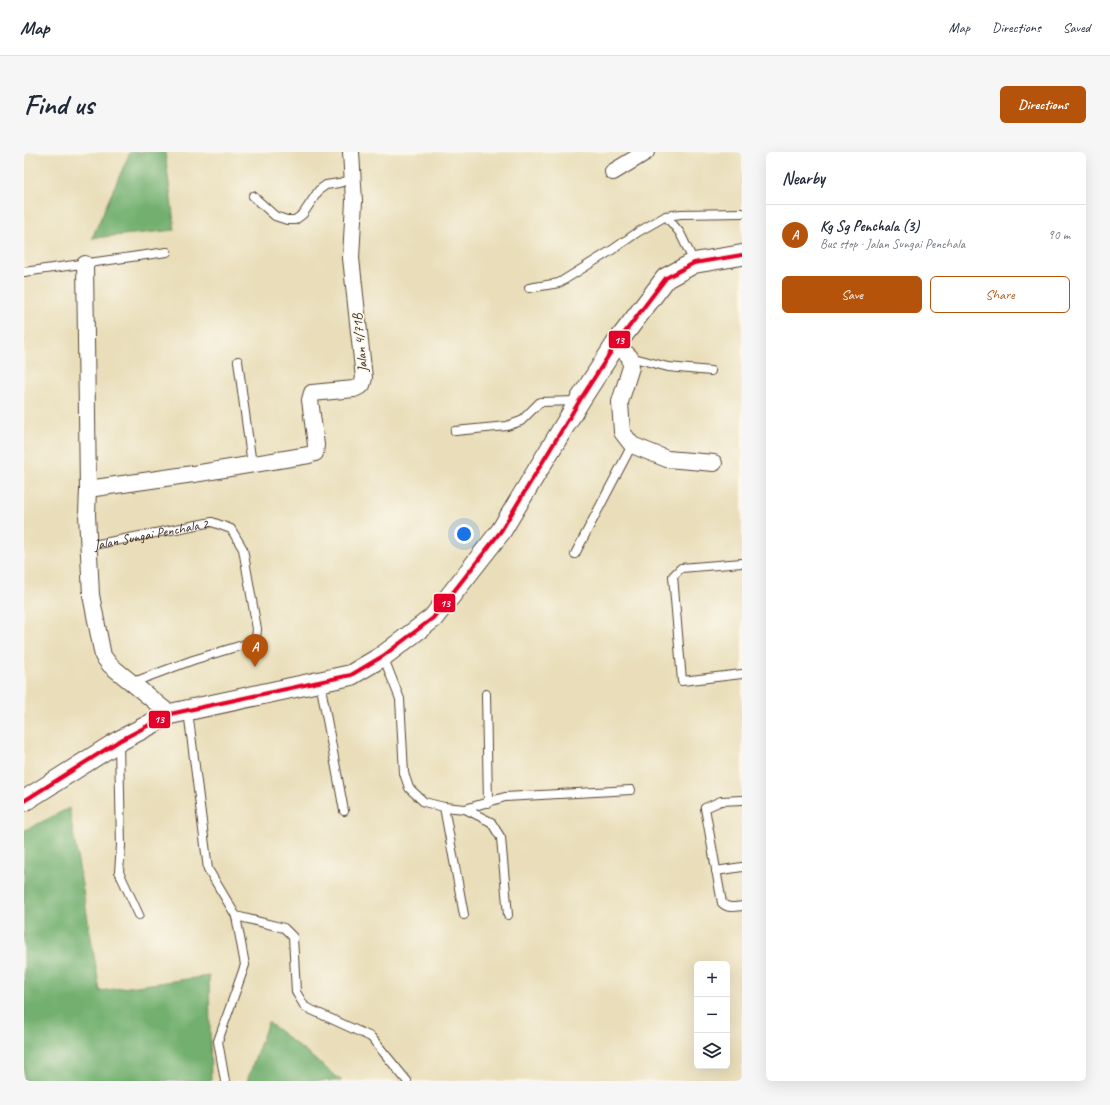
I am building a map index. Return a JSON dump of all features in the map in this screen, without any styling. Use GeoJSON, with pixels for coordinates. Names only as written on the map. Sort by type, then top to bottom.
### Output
{"type":"FeatureCollection","features":[{"type":"Feature","properties":{"kind":"street","name":"Jalan 4/71B"},"geometry":{"type":"LineString","coordinates":[[88,489],[309,456],[315,453],[316,445],[310,400],[312,393],[354,389],[362,385],[364,378],[351,258],[354,201],[351,152]]}},
{"type":"Feature","properties":{"kind":"street"},"geometry":{"type":"LineString","coordinates":[[613,172],[646,152]]}},
{"type":"Feature","properties":{"kind":"street"},"geometry":{"type":"LineString","coordinates":[[24,801],[119,741],[179,712],[351,675],[382,656],[433,618],[501,531],[580,400],[623,350],[666,278],[694,263],[742,256]]}},
{"type":"Feature","properties":{"kind":"street","name":"Jalan Sungai Penchala 2"},"geometry":{"type":"LineString","coordinates":[[85,264],[88,546],[91,595],[103,656],[110,665],[131,683],[179,712]]}},
{"type":"Feature","properties":{"kind":"street"},"geometry":{"type":"LineString","coordinates":[[623,350],[632,367],[620,402],[622,432],[632,445],[667,459],[714,463]]}},
{"type":"Feature","properties":{"kind":"lane"},"geometry":{"type":"LineString","coordinates":[[253,196],[275,216],[288,220],[295,220],[303,214],[319,190],[326,185],[339,184],[353,179]]}},
{"type":"Feature","properties":{"kind":"lane"},"geometry":{"type":"LineString","coordinates":[[529,288],[559,283],[638,232],[666,216],[681,214],[742,213]]}},
{"type":"Feature","properties":{"kind":"lane"},"geometry":{"type":"LineString","coordinates":[[666,216],[680,233],[694,263]]}},
{"type":"Feature","properties":{"kind":"lane"},"geometry":{"type":"LineString","coordinates":[[24,272],[167,252]]}},
{"type":"Feature","properties":{"kind":"lane"},"geometry":{"type":"LineString","coordinates":[[623,350],[668,366],[711,371]]}},
{"type":"Feature","properties":{"kind":"lane"},"geometry":{"type":"LineString","coordinates":[[238,361],[252,465]]}},
{"type":"Feature","properties":{"kind":"lane"},"geometry":{"type":"LineString","coordinates":[[455,431],[507,426],[521,421],[540,402],[580,400]]}},
{"type":"Feature","properties":{"kind":"lane"},"geometry":{"type":"LineString","coordinates":[[576,554],[632,445]]}},
{"type":"Feature","properties":{"kind":"lane","name":"Jalan Sungai Penchala 2"},"geometry":{"type":"LineString","coordinates":[[88,546],[212,522],[231,529],[243,549],[257,629],[256,638],[249,643],[192,660],[131,683]]}},
{"type":"Feature","properties":{"kind":"lane"},"geometry":{"type":"LineString","coordinates":[[742,563],[681,568],[673,576],[682,681],[742,674]]}},
{"type":"Feature","properties":{"kind":"lane"},"geometry":{"type":"LineString","coordinates":[[382,656],[400,699],[404,773],[410,788],[424,802],[444,808],[465,809],[505,797],[631,790]]}},
{"type":"Feature","properties":{"kind":"lane"},"geometry":{"type":"LineString","coordinates":[[320,682],[344,811]]}},
{"type":"Feature","properties":{"kind":"lane"},"geometry":{"type":"LineString","coordinates":[[486,694],[488,803]]}},
{"type":"Feature","properties":{"kind":"lane"},"geometry":{"type":"LineString","coordinates":[[179,712],[208,869],[236,916],[245,965],[218,1041],[225,1081]]}},
{"type":"Feature","properties":{"kind":"lane"},"geometry":{"type":"LineString","coordinates":[[119,741],[121,846],[119,872],[139,915]]}},
{"type":"Feature","properties":{"kind":"lane"},"geometry":{"type":"LineString","coordinates":[[742,800],[721,802],[705,808],[722,903],[725,906],[730,907],[742,906]]}},
{"type":"Feature","properties":{"kind":"lane"},"geometry":{"type":"LineString","coordinates":[[444,808],[464,915]]}},
{"type":"Feature","properties":{"kind":"lane"},"geometry":{"type":"LineString","coordinates":[[465,809],[491,822],[502,838],[508,915]]}},
{"type":"Feature","properties":{"kind":"lane"},"geometry":{"type":"LineString","coordinates":[[716,871],[742,867]]}},
{"type":"Feature","properties":{"kind":"lane"},"geometry":{"type":"LineString","coordinates":[[236,916],[284,928],[293,937],[296,992],[305,1007],[371,1037],[407,1081]]}},
{"type":"Feature","properties":{"kind":"green space"},"geometry":{"type":"Polygon","coordinates":[[[130,152],[165,152],[175,230],[92,238],[130,152]]]}},
{"type":"Feature","properties":{"kind":"green space"},"geometry":{"type":"Polygon","coordinates":[[[69,808],[100,991],[209,976],[211,1081],[24,1081],[24,831],[69,808]]]}},
{"type":"Feature","properties":{"kind":"green space"},"geometry":{"type":"Polygon","coordinates":[[[268,1022],[342,1081],[247,1081],[268,1022]]]}},
{"type":"Feature","properties":{"kind":"transit line","name":"13"},"geometry":{"type":"LineString","coordinates":[[24,801],[119,741],[170,714],[351,675],[383,656],[433,618],[501,531],[580,400],[616,344],[666,278],[694,263],[742,255]]}},
{"type":"Feature","properties":{"kind":"place","name":"Kg Sg Penchala (3)"},"geometry":{"type":"Point","coordinates":[255,667]}}]}
